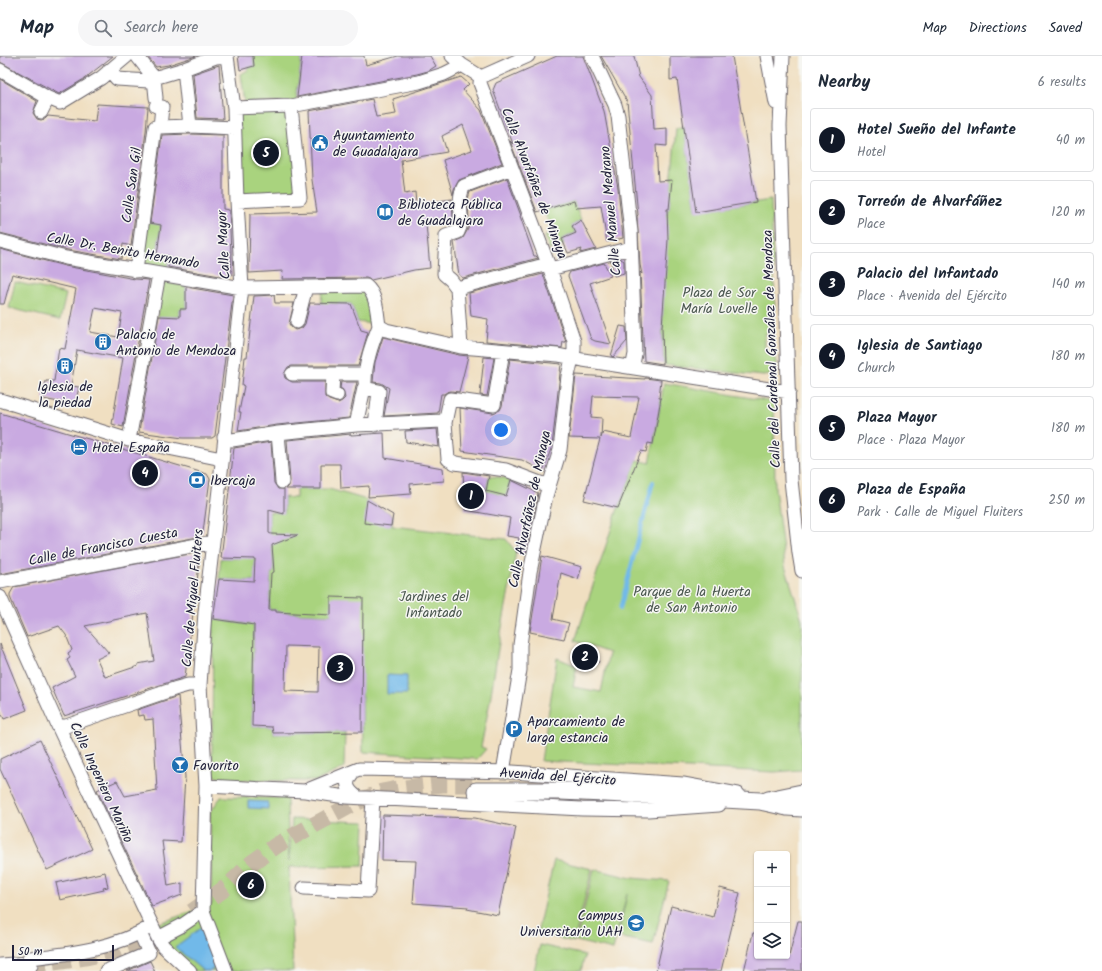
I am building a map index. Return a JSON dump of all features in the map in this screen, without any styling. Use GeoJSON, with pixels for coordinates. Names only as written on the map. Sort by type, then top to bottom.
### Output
{"type":"FeatureCollection","features":[{"type":"Feature","properties":{"kind":"main road","name":"Avenida del Ejército"},"geometry":{"type":"LineString","coordinates":[[475,788],[760,801],[800,801]]}},
{"type":"Feature","properties":{"kind":"main road"},"geometry":{"type":"LineString","coordinates":[[0,967],[29,962]]}},
{"type":"Feature","properties":{"kind":"street"},"geometry":{"type":"LineString","coordinates":[[0,70],[48,98],[60,102],[101,78],[127,56]]}},
{"type":"Feature","properties":{"kind":"street"},"geometry":{"type":"LineString","coordinates":[[137,56],[154,78],[156,102],[162,106],[160,127],[190,126],[235,128]]}},
{"type":"Feature","properties":{"kind":"street"},"geometry":{"type":"LineString","coordinates":[[109,70],[116,79],[149,81],[216,57],[227,56],[234,108],[291,106],[420,82],[444,74],[457,60],[481,77],[528,56]]}},
{"type":"Feature","properties":{"kind":"street","name":"Calle Manuel Medrano"},"geometry":{"type":"LineString","coordinates":[[592,56],[615,105],[618,116],[631,248],[635,354],[631,367]]}},
{"type":"Feature","properties":{"kind":"street"},"geometry":{"type":"LineString","coordinates":[[767,56],[780,126]]}},
{"type":"Feature","properties":{"kind":"street"},"geometry":{"type":"LineString","coordinates":[[780,126],[785,59]]}},
{"type":"Feature","properties":{"kind":"street"},"geometry":{"type":"LineString","coordinates":[[184,69],[190,126]]}},
{"type":"Feature","properties":{"kind":"street","name":"Calle Alvarfáñez de Minaya"},"geometry":{"type":"LineString","coordinates":[[481,77],[480,83],[549,266],[574,341],[573,358],[568,376],[560,450],[549,483],[530,572],[520,645],[520,670],[503,772]]}},
{"type":"Feature","properties":{"kind":"street"},"geometry":{"type":"LineString","coordinates":[[41,112],[48,98]]}},
{"type":"Feature","properties":{"kind":"street"},"geometry":{"type":"LineString","coordinates":[[237,201],[300,198],[291,106]]}},
{"type":"Feature","properties":{"kind":"street","name":"Calle Mayor"},"geometry":{"type":"LineString","coordinates":[[234,108],[242,288]]}},
{"type":"Feature","properties":{"kind":"street","name":"Calle del Cardenal González de Mendoza"},"geometry":{"type":"LineString","coordinates":[[780,126],[791,480],[802,571]]}},
{"type":"Feature","properties":{"kind":"street","name":"Calle San Gil"},"geometry":{"type":"LineString","coordinates":[[136,271],[155,127]]}},
{"type":"Feature","properties":{"kind":"street"},"geometry":{"type":"LineString","coordinates":[[461,347],[458,288],[444,274],[446,236],[458,232],[461,226],[460,194],[464,186],[512,168]]}},
{"type":"Feature","properties":{"kind":"street","name":"Calle Dr. Benito Hernando"},"geometry":{"type":"LineString","coordinates":[[0,241],[66,258],[242,288],[366,286],[374,297],[379,326]]}},
{"type":"Feature","properties":{"kind":"street"},"geometry":{"type":"LineString","coordinates":[[458,288],[631,248]]}},
{"type":"Feature","properties":{"kind":"street"},"geometry":{"type":"LineString","coordinates":[[129,440],[159,274]]}},
{"type":"Feature","properties":{"kind":"street"},"geometry":{"type":"LineString","coordinates":[[297,322],[306,287]]}},
{"type":"Feature","properties":{"kind":"street","name":"Calle de Miguel Fluiters"},"geometry":{"type":"LineString","coordinates":[[204,915],[206,786],[200,685],[205,612],[221,461],[242,288]]}},
{"type":"Feature","properties":{"kind":"street"},"geometry":{"type":"LineString","coordinates":[[356,425],[364,388],[365,374],[379,326],[392,331],[461,347],[558,355],[789,392]]}},
{"type":"Feature","properties":{"kind":"street"},"geometry":{"type":"LineString","coordinates":[[503,351],[494,405],[450,399],[445,423],[448,459],[455,464],[506,470],[543,484],[549,483]]}},
{"type":"Feature","properties":{"kind":"street"},"geometry":{"type":"LineString","coordinates":[[292,374],[365,374]]}},
{"type":"Feature","properties":{"kind":"street"},"geometry":{"type":"LineString","coordinates":[[333,374],[332,393],[337,395]]}},
{"type":"Feature","properties":{"kind":"street"},"geometry":{"type":"LineString","coordinates":[[364,388],[379,391],[375,425]]}},
{"type":"Feature","properties":{"kind":"street"},"geometry":{"type":"LineString","coordinates":[[0,400],[129,440],[217,458],[221,461]]}},
{"type":"Feature","properties":{"kind":"street"},"geometry":{"type":"LineString","coordinates":[[224,437],[232,440],[278,433],[356,425],[442,421],[445,423]]}},
{"type":"Feature","properties":{"kind":"street"},"geometry":{"type":"LineString","coordinates":[[278,433],[282,482]]}},
{"type":"Feature","properties":{"kind":"street","name":"Calle de Francisco Cuesta"},"geometry":{"type":"LineString","coordinates":[[0,582],[213,542]]}},
{"type":"Feature","properties":{"kind":"street","name":"Calle Ingeniero Mariño"},"geometry":{"type":"LineString","coordinates":[[0,597],[58,726],[152,926],[161,942],[190,971]]}},
{"type":"Feature","properties":{"kind":"street"},"geometry":{"type":"LineString","coordinates":[[58,726],[66,726],[176,688],[188,685],[200,685]]}},
{"type":"Feature","properties":{"kind":"street","name":"Avenida del Ejército"},"geometry":{"type":"LineString","coordinates":[[305,791],[359,769],[503,772],[683,784],[733,793],[760,801]]}},
{"type":"Feature","properties":{"kind":"street"},"geometry":{"type":"LineString","coordinates":[[354,771],[348,779],[348,786],[351,793],[357,797]]}},
{"type":"Feature","properties":{"kind":"street","name":"Avenida del Ejército"},"geometry":{"type":"LineString","coordinates":[[206,786],[305,791],[346,797],[582,809],[648,810],[760,801]]}},
{"type":"Feature","properties":{"kind":"street"},"geometry":{"type":"LineString","coordinates":[[304,888],[368,891],[372,798]]}},
{"type":"Feature","properties":{"kind":"street"},"geometry":{"type":"LineString","coordinates":[[161,942],[181,926],[204,915],[226,971]]}},
{"type":"Feature","properties":{"kind":"street"},"geometry":{"type":"LineString","coordinates":[[29,962],[98,948],[140,933],[152,926]]}},
{"type":"Feature","properties":{"kind":"street"},"geometry":{"type":"LineString","coordinates":[[106,971],[149,953],[140,933]]}},
{"type":"Feature","properties":{"kind":"green space"},"geometry":{"type":"Polygon","coordinates":[[[253,56],[302,56],[296,101],[245,103],[241,74],[248,70],[248,68],[254,66],[253,56]]]}},
{"type":"Feature","properties":{"kind":"green space"},"geometry":{"type":"Polygon","coordinates":[[[291,106],[300,198],[237,201],[234,108],[291,106]]]}},
{"type":"Feature","properties":{"kind":"green space","name":"Plaza de Sor María Lovelle"},"geometry":{"type":"Polygon","coordinates":[[[684,126],[696,211],[771,200],[775,309],[769,325],[770,333],[765,334],[765,351],[770,352],[777,361],[775,370],[772,374],[763,376],[664,365],[662,327],[667,209],[669,209],[676,128],[684,126]]]}},
{"type":"Feature","properties":{"kind":"green space"},"geometry":{"type":"Polygon","coordinates":[[[574,201],[581,220],[572,226],[576,233],[562,239],[564,245],[550,250],[545,236],[554,232],[543,210],[574,201]]]}},
{"type":"Feature","properties":{"kind":"green space"},"geometry":{"type":"Polygon","coordinates":[[[147,222],[161,224],[157,255],[169,256],[167,272],[142,267],[147,222]]]}},
{"type":"Feature","properties":{"kind":"green space"},"geometry":{"type":"Polygon","coordinates":[[[15,282],[66,294],[60,320],[9,308],[15,282]]]}},
{"type":"Feature","properties":{"kind":"green space"},"geometry":{"type":"Polygon","coordinates":[[[163,282],[186,286],[186,309],[180,309],[180,317],[157,317],[163,282]]]}},
{"type":"Feature","properties":{"kind":"green space"},"geometry":{"type":"Polygon","coordinates":[[[362,289],[374,316],[372,324],[358,322],[351,304],[330,303],[329,307],[321,304],[322,291],[362,289]]]}},
{"type":"Feature","properties":{"kind":"green space","name":"Parque de la Huerta de San Antonio"},"geometry":{"type":"Polygon","coordinates":[[[664,383],[774,402],[775,489],[785,566],[802,620],[802,770],[774,772],[541,761],[557,658],[577,666],[573,687],[601,692],[609,653],[575,641],[618,508],[637,460],[650,463],[664,383]]]}},
{"type":"Feature","properties":{"kind":"green space"},"geometry":{"type":"Polygon","coordinates":[[[489,476],[507,478],[511,480],[506,497],[486,491],[489,476]]]}},
{"type":"Feature","properties":{"kind":"green space","name":"Jardines del Infantado"},"geometry":{"type":"Polygon","coordinates":[[[296,489],[329,489],[367,500],[393,515],[392,526],[506,539],[516,552],[481,747],[486,749],[477,759],[363,752],[362,692],[331,615],[276,612],[276,610],[269,610],[271,573],[274,572],[271,534],[269,533],[269,512],[284,513],[284,497],[296,498],[296,489]]]}},
{"type":"Feature","properties":{"kind":"green space"},"geometry":{"type":"Polygon","coordinates":[[[255,551],[255,581],[219,579],[221,558],[239,558],[255,551]]]}},
{"type":"Feature","properties":{"kind":"green space"},"geometry":{"type":"Polygon","coordinates":[[[213,619],[254,625],[252,726],[273,727],[273,733],[345,732],[344,768],[316,781],[222,780],[214,775],[212,755],[213,619]]]}},
{"type":"Feature","properties":{"kind":"green space"},"geometry":{"type":"Polygon","coordinates":[[[221,797],[287,798],[289,861],[292,819],[365,822],[363,866],[289,867],[293,971],[188,971],[152,926],[212,904],[210,812],[221,797]]]}},
{"type":"Feature","properties":{"kind":"green space"},"geometry":{"type":"Polygon","coordinates":[[[554,860],[592,869],[574,942],[537,933],[554,860]]]}},
{"type":"Feature","properties":{"kind":"green space"},"geometry":{"type":"Polygon","coordinates":[[[594,869],[631,878],[669,881],[653,944],[618,937],[627,894],[613,950],[576,941],[594,869]]]}},
{"type":"Feature","properties":{"kind":"green space"},"geometry":{"type":"Polygon","coordinates":[[[540,945],[585,955],[581,971],[534,971],[540,945]]]}},
{"type":"Feature","properties":{"kind":"water"},"geometry":{"type":"Polygon","coordinates":[[[387,675],[407,676],[407,694],[387,694],[387,675]]]}},
{"type":"Feature","properties":{"kind":"water"},"geometry":{"type":"Polygon","coordinates":[[[248,801],[268,802],[268,809],[248,808],[248,801]]]}},
{"type":"Feature","properties":{"kind":"water"},"geometry":{"type":"Polygon","coordinates":[[[202,927],[218,965],[210,971],[203,971],[175,947],[202,927]]]}},
{"type":"Feature","properties":{"kind":"building"},"geometry":{"type":"Polygon","coordinates":[[[0,56],[113,56],[84,79],[59,94],[0,62],[0,56]]]}},
{"type":"Feature","properties":{"kind":"building"},"geometry":{"type":"Polygon","coordinates":[[[147,56],[196,56],[168,65],[156,67],[147,56]]]}},
{"type":"Feature","properties":{"kind":"building"},"geometry":{"type":"Polygon","coordinates":[[[238,56],[253,56],[254,66],[240,70],[238,56]]]}},
{"type":"Feature","properties":{"kind":"building"},"geometry":{"type":"Polygon","coordinates":[[[302,56],[364,56],[366,65],[398,56],[430,56],[436,66],[428,71],[417,74],[297,97],[302,56]]]}},
{"type":"Feature","properties":{"kind":"building"},"geometry":{"type":"Polygon","coordinates":[[[557,56],[583,56],[604,111],[618,188],[623,238],[607,242],[601,206],[576,208],[574,201],[537,212],[510,141],[513,144],[493,90],[496,83],[557,56]]]}},
{"type":"Feature","properties":{"kind":"building"},"geometry":{"type":"Polygon","coordinates":[[[601,56],[634,56],[639,77],[652,95],[654,129],[667,128],[667,146],[656,145],[658,181],[672,180],[669,209],[667,209],[668,240],[662,327],[663,364],[644,361],[640,272],[642,274],[640,265],[638,215],[627,101],[601,56]]]}},
{"type":"Feature","properties":{"kind":"building"},"geometry":{"type":"Polygon","coordinates":[[[670,56],[732,56],[756,202],[696,212],[677,79],[670,80],[670,56]]]}},
{"type":"Feature","properties":{"kind":"building"},"geometry":{"type":"Polygon","coordinates":[[[219,65],[223,119],[197,118],[193,74],[219,65]]]}},
{"type":"Feature","properties":{"kind":"building"},"geometry":{"type":"Polygon","coordinates":[[[461,77],[469,84],[463,90],[481,110],[502,163],[459,180],[454,189],[453,195],[443,160],[472,150],[463,125],[442,136],[447,152],[401,160],[405,194],[415,192],[416,204],[452,199],[452,226],[450,221],[426,224],[430,268],[414,270],[371,280],[366,278],[282,279],[283,271],[249,273],[250,214],[317,212],[312,180],[309,111],[372,99],[376,117],[396,114],[393,99],[461,77]]]}},
{"type":"Feature","properties":{"kind":"building"},"geometry":{"type":"Polygon","coordinates":[[[0,79],[37,101],[33,113],[37,119],[41,120],[48,116],[95,121],[97,104],[148,107],[131,246],[123,244],[121,259],[68,250],[0,233],[0,79]]]}},
{"type":"Feature","properties":{"kind":"building"},"geometry":{"type":"Polygon","coordinates":[[[162,135],[223,135],[223,209],[229,210],[232,275],[220,276],[168,267],[169,256],[157,255],[161,225],[150,223],[162,135]]]}},
{"type":"Feature","properties":{"kind":"building"},"geometry":{"type":"Polygon","coordinates":[[[507,178],[534,256],[538,258],[463,278],[459,275],[454,242],[463,238],[468,229],[468,199],[470,192],[507,178]]]}},
{"type":"Feature","properties":{"kind":"building"},"geometry":{"type":"Polygon","coordinates":[[[581,220],[596,249],[580,253],[582,249],[568,253],[562,239],[576,233],[572,226],[581,220]]]}},
{"type":"Feature","properties":{"kind":"building","name":"Palacio de Antonio de Mendoza"},"geometry":{"type":"Polygon","coordinates":[[[0,249],[65,266],[135,279],[149,280],[123,427],[112,424],[123,358],[77,350],[71,386],[79,387],[75,405],[43,399],[46,381],[54,381],[59,348],[65,349],[76,289],[12,274],[4,304],[0,304],[0,249]],[[95,308],[90,332],[118,337],[122,313],[95,308]]]}},
{"type":"Feature","properties":{"kind":"building"},"geometry":{"type":"Polygon","coordinates":[[[621,259],[624,261],[624,273],[614,276],[611,261],[621,259]]]}},
{"type":"Feature","properties":{"kind":"building"},"geometry":{"type":"Polygon","coordinates":[[[604,263],[611,276],[590,283],[611,344],[591,339],[568,276],[570,272],[604,263]]]}},
{"type":"Feature","properties":{"kind":"building"},"geometry":{"type":"Polygon","coordinates":[[[543,274],[566,342],[563,342],[562,348],[486,341],[488,319],[471,316],[469,293],[543,274]]]}},
{"type":"Feature","properties":{"kind":"building"},"geometry":{"type":"Polygon","coordinates":[[[186,287],[233,295],[215,436],[212,438],[183,438],[139,432],[159,316],[180,317],[180,309],[186,309],[186,287]]]}},
{"type":"Feature","properties":{"kind":"building"},"geometry":{"type":"Polygon","coordinates":[[[274,295],[275,303],[294,303],[289,324],[295,330],[302,328],[305,324],[310,303],[351,304],[361,330],[368,332],[358,366],[292,366],[288,367],[284,374],[285,378],[292,382],[325,382],[325,397],[338,403],[345,398],[343,390],[340,388],[341,382],[357,382],[349,418],[277,425],[238,431],[241,412],[239,412],[244,386],[242,385],[245,357],[247,357],[254,296],[274,295]]]}},
{"type":"Feature","properties":{"kind":"building"},"geometry":{"type":"Polygon","coordinates":[[[620,326],[626,327],[627,341],[613,357],[611,356],[620,326]]]}},
{"type":"Feature","properties":{"kind":"building"},"geometry":{"type":"Polygon","coordinates":[[[383,337],[468,356],[459,392],[451,391],[441,394],[438,413],[384,416],[389,388],[381,383],[373,382],[375,362],[383,337]]]}},
{"type":"Feature","properties":{"kind":"building"},"geometry":{"type":"Polygon","coordinates":[[[484,357],[494,358],[487,396],[480,395],[484,357]]]}},
{"type":"Feature","properties":{"kind":"building"},"geometry":{"type":"Polygon","coordinates":[[[510,359],[561,364],[552,446],[543,471],[522,460],[462,451],[460,408],[493,413],[500,410],[510,359]]]}},
{"type":"Feature","properties":{"kind":"building"},"geometry":{"type":"Polygon","coordinates":[[[576,375],[661,380],[659,398],[661,398],[653,444],[648,443],[646,452],[641,451],[618,508],[584,500],[600,439],[569,438],[576,375]],[[593,396],[591,417],[602,418],[601,438],[603,432],[631,438],[639,397],[593,396]]]}},
{"type":"Feature","properties":{"kind":"building"},"geometry":{"type":"Polygon","coordinates":[[[0,413],[207,474],[210,479],[203,532],[198,537],[0,574],[0,413]]]}},
{"type":"Feature","properties":{"kind":"building"},"geometry":{"type":"Polygon","coordinates":[[[437,429],[439,447],[406,442],[405,431],[437,429]]]}},
{"type":"Feature","properties":{"kind":"building"},"geometry":{"type":"Polygon","coordinates":[[[384,433],[385,458],[443,468],[444,481],[410,484],[411,494],[368,497],[369,486],[341,488],[340,464],[321,464],[321,489],[286,489],[289,486],[290,481],[287,440],[351,434],[384,433]]]}},
{"type":"Feature","properties":{"kind":"building"},"geometry":{"type":"Polygon","coordinates":[[[271,442],[274,483],[278,489],[284,489],[284,514],[269,510],[269,533],[298,535],[272,545],[274,572],[271,573],[269,610],[276,610],[276,612],[331,615],[331,597],[363,598],[362,732],[273,733],[272,727],[252,726],[254,625],[213,619],[219,579],[254,581],[255,559],[221,558],[234,448],[271,442]],[[286,646],[285,691],[318,692],[319,647],[286,646]]]}},
{"type":"Feature","properties":{"kind":"building"},"geometry":{"type":"Polygon","coordinates":[[[463,472],[489,476],[486,491],[506,496],[511,480],[538,493],[526,554],[516,552],[519,538],[507,536],[510,518],[465,510],[463,472]]]}},
{"type":"Feature","properties":{"kind":"building"},"geometry":{"type":"Polygon","coordinates":[[[367,500],[393,515],[391,526],[364,523],[367,500]]]}},
{"type":"Feature","properties":{"kind":"building"},"geometry":{"type":"Polygon","coordinates":[[[195,553],[200,557],[185,677],[64,716],[52,688],[75,676],[67,660],[70,658],[68,653],[72,650],[66,635],[59,626],[27,637],[10,597],[14,587],[195,553]],[[147,613],[85,626],[109,653],[97,659],[105,677],[138,666],[138,664],[154,661],[147,613]]]}},
{"type":"Feature","properties":{"kind":"building"},"geometry":{"type":"Polygon","coordinates":[[[542,556],[582,567],[578,579],[561,573],[553,619],[569,623],[564,639],[530,632],[542,556]]]}},
{"type":"Feature","properties":{"kind":"building"},"geometry":{"type":"Polygon","coordinates":[[[0,644],[27,710],[4,719],[0,710],[0,644]]]}},
{"type":"Feature","properties":{"kind":"building"},"geometry":{"type":"Polygon","coordinates":[[[578,647],[593,652],[599,662],[588,668],[573,663],[578,647]]]}},
{"type":"Feature","properties":{"kind":"building"},"geometry":{"type":"Polygon","coordinates":[[[178,696],[185,777],[181,842],[162,841],[168,886],[182,883],[182,895],[152,906],[97,790],[117,781],[125,796],[157,790],[153,719],[145,720],[144,715],[138,716],[137,710],[178,696]]]}},
{"type":"Feature","properties":{"kind":"building"},"geometry":{"type":"Polygon","coordinates":[[[40,740],[92,849],[47,870],[0,769],[0,759],[40,740]]]}},
{"type":"Feature","properties":{"kind":"building"},"geometry":{"type":"Polygon","coordinates":[[[383,815],[475,818],[516,827],[498,915],[467,909],[468,907],[413,903],[416,861],[382,860],[383,815]]]}},
{"type":"Feature","properties":{"kind":"building"},"geometry":{"type":"Polygon","coordinates":[[[105,872],[108,887],[103,888],[104,890],[60,900],[56,883],[105,872]]]}},
{"type":"Feature","properties":{"kind":"building"},"geometry":{"type":"Polygon","coordinates":[[[720,888],[740,893],[721,971],[656,971],[671,906],[713,917],[720,888]]]}},
{"type":"Feature","properties":{"kind":"building"},"geometry":{"type":"Polygon","coordinates":[[[798,921],[802,921],[802,971],[744,971],[753,933],[754,959],[790,959],[790,952],[798,921]]]}},
{"type":"Feature","properties":{"kind":"building"},"geometry":{"type":"Polygon","coordinates":[[[150,961],[155,971],[127,971],[150,961]]]}},
{"type":"Feature","properties":{"kind":"waterway"},"geometry":{"type":"LineString","coordinates":[[620,609],[653,482]]}},
{"type":"Feature","properties":{"kind":"tunnel"},"geometry":{"type":"LineString","coordinates":[[192,912],[228,886],[252,863],[277,845],[353,804],[382,792],[404,788],[443,784],[475,784]]}},
{"type":"Feature","properties":{"kind":"tunnel"},"geometry":{"type":"LineString","coordinates":[[29,965],[95,955],[127,946],[157,933]]}},
{"type":"Feature","properties":{"kind":"place","name":"Ayuntamiento de Guadalajara"},"geometry":{"type":"Point","coordinates":[320,143]}},
{"type":"Feature","properties":{"kind":"place","name":"Plaza Mayor"},"geometry":{"type":"Point","coordinates":[266,153]}},
{"type":"Feature","properties":{"kind":"place","name":"Biblioteca Pública de Guadalajara"},"geometry":{"type":"Point","coordinates":[385,212]}},
{"type":"Feature","properties":{"kind":"place","name":"Palacio de Antonio de Mendoza"},"geometry":{"type":"Point","coordinates":[103,342]}},
{"type":"Feature","properties":{"kind":"place","name":"Iglesia de la piedad"},"geometry":{"type":"Point","coordinates":[65,366]}},
{"type":"Feature","properties":{"kind":"place","name":"Hotel España"},"geometry":{"type":"Point","coordinates":[79,447]}},
{"type":"Feature","properties":{"kind":"place","name":"Iglesia de Santiago"},"geometry":{"type":"Point","coordinates":[145,473]}},
{"type":"Feature","properties":{"kind":"place","name":"Ibercaja"},"geometry":{"type":"Point","coordinates":[197,480]}},
{"type":"Feature","properties":{"kind":"place","name":"Hotel Sueño del Infante"},"geometry":{"type":"Point","coordinates":[471,496]}},
{"type":"Feature","properties":{"kind":"place","name":"Torreón de Alvarfáñez"},"geometry":{"type":"Point","coordinates":[585,657]}},
{"type":"Feature","properties":{"kind":"place","name":"Palacio del Infantado"},"geometry":{"type":"Point","coordinates":[340,668]}},
{"type":"Feature","properties":{"kind":"place","name":"Aparcamiento de larga estancia"},"geometry":{"type":"Point","coordinates":[514,729]}},
{"type":"Feature","properties":{"kind":"place","name":"Favorito"},"geometry":{"type":"Point","coordinates":[180,765]}},
{"type":"Feature","properties":{"kind":"place","name":"Plaza de España"},"geometry":{"type":"Point","coordinates":[251,885]}},
{"type":"Feature","properties":{"kind":"place","name":"Campus Universitario UAH"},"geometry":{"type":"Point","coordinates":[636,923]}}]}
